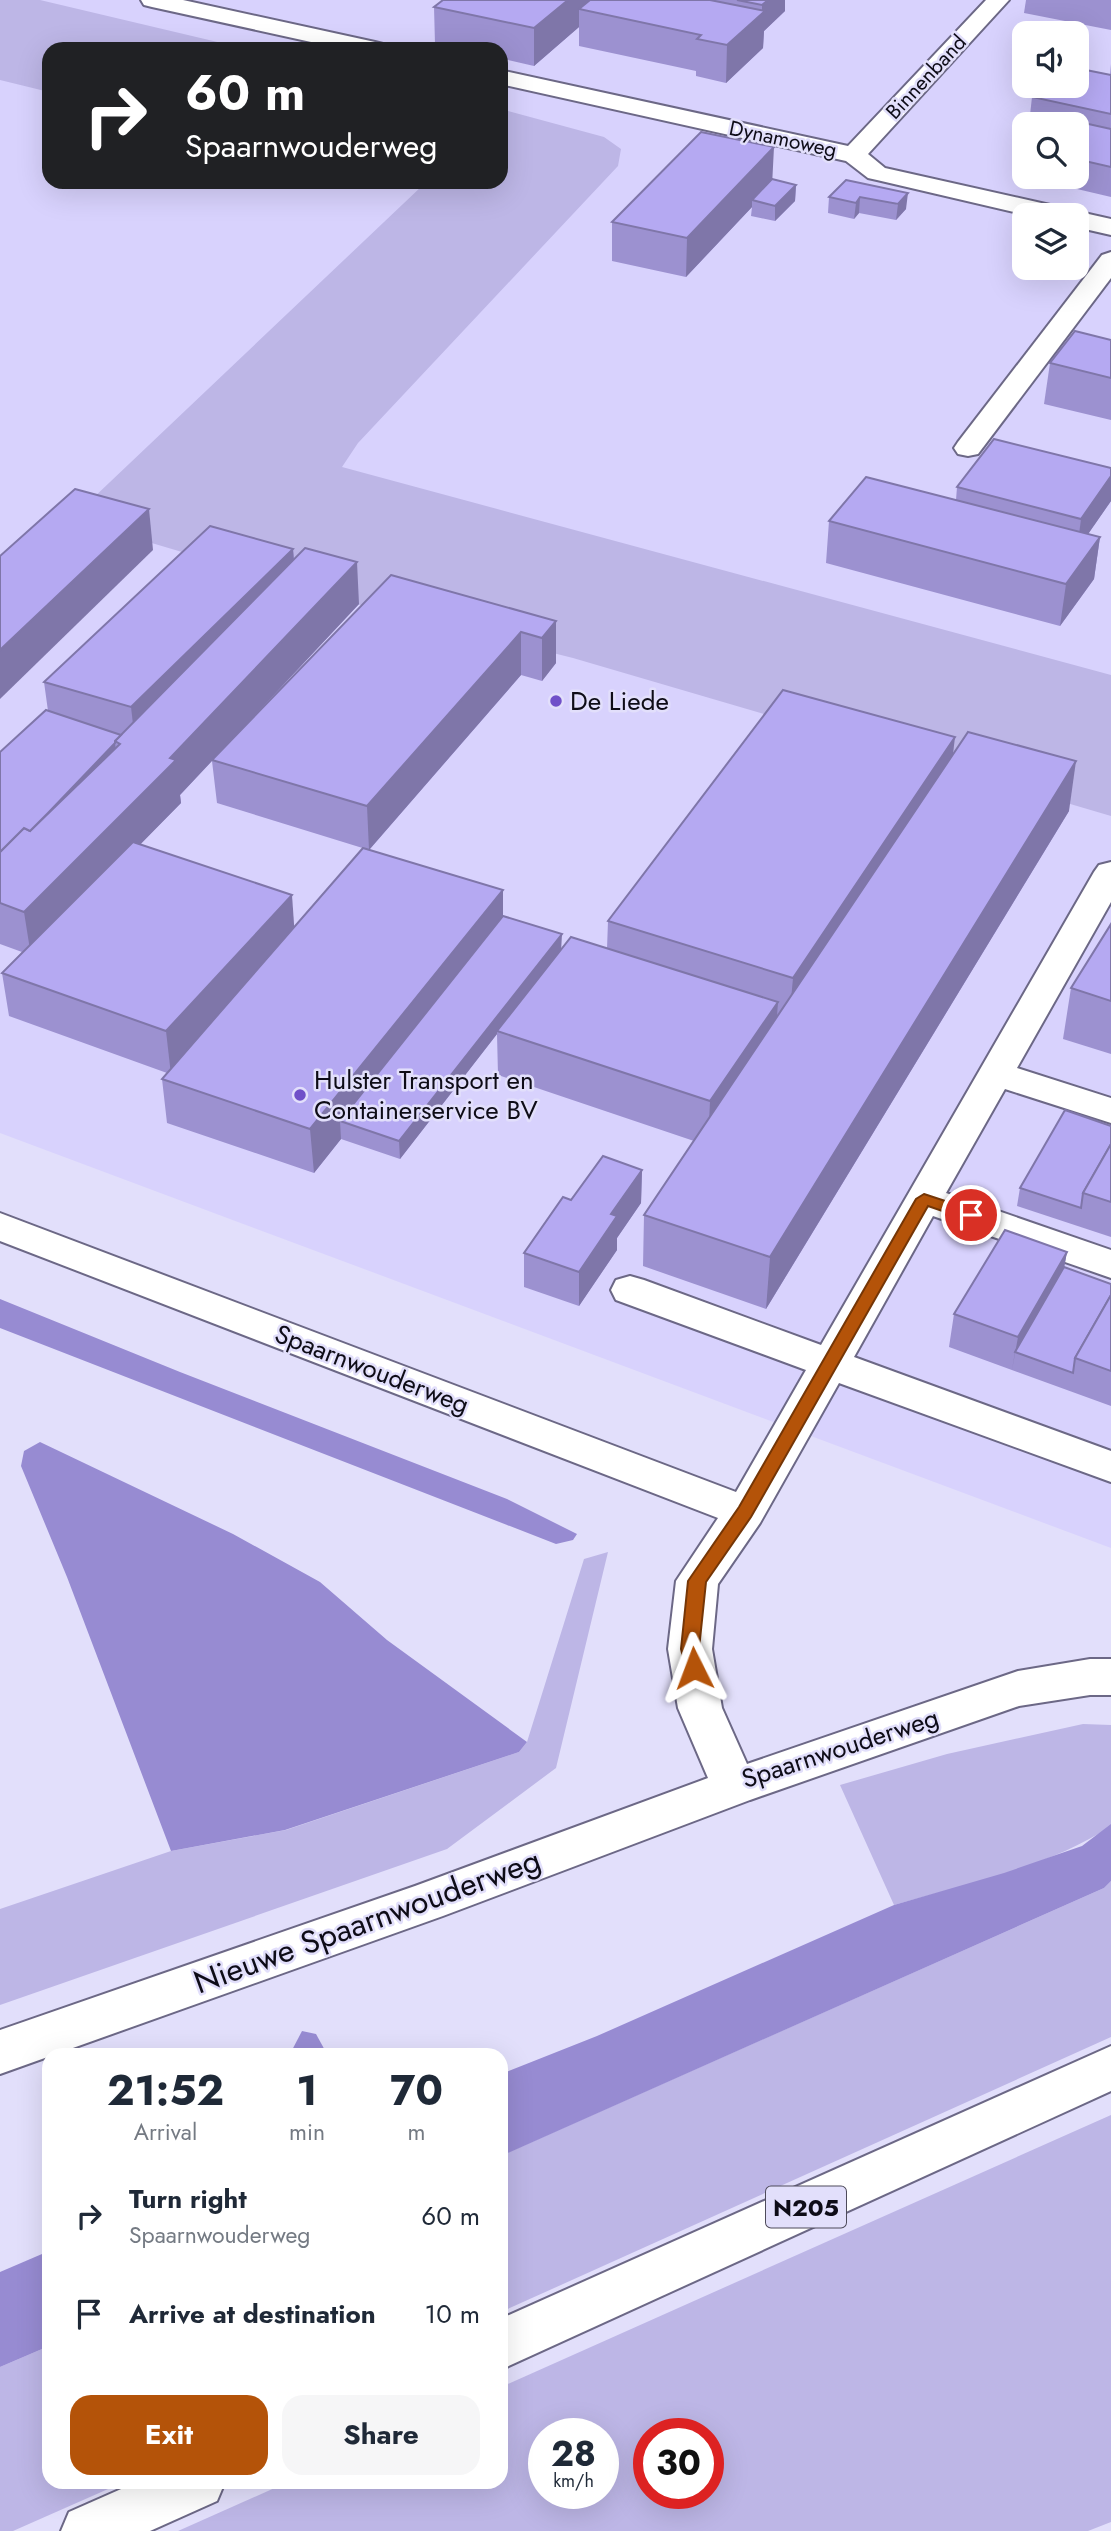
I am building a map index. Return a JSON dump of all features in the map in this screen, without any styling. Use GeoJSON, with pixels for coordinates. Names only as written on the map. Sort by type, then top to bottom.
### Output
{"type":"FeatureCollection","features":[{"type":"Feature","properties":{"kind":"main road"},"geometry":{"type":"LineString","coordinates":[[152,0],[343,42]]}},
{"type":"Feature","properties":{"kind":"main road","name":"Binnenband"},"geometry":{"type":"LineString","coordinates":[[854,155],[998,0]]}},
{"type":"Feature","properties":{"kind":"main road","name":"Dynamoweg"},"geometry":{"type":"LineString","coordinates":[[508,79],[854,155],[877,173],[1012,204]]}},
{"type":"Feature","properties":{"kind":"main road"},"geometry":{"type":"LineString","coordinates":[[1089,222],[1111,227]]}},
{"type":"Feature","properties":{"kind":"main road"},"geometry":{"type":"LineString","coordinates":[[968,448],[1111,260]]}},
{"type":"Feature","properties":{"kind":"main road","name":"Spaarnwouderweg"},"geometry":{"type":"LineString","coordinates":[[1111,872],[745,1512],[697,1581],[690,1649],[700,1708],[734,1787],[1018,1689],[1090,1677],[1111,1677]]}},
{"type":"Feature","properties":{"kind":"main road"},"geometry":{"type":"LineString","coordinates":[[996,1074],[1111,1111]]}},
{"type":"Feature","properties":{"kind":"main road"},"geometry":{"type":"LineString","coordinates":[[924,1199],[1111,1264]]}},
{"type":"Feature","properties":{"kind":"main road","name":"Spaarnwouderweg"},"geometry":{"type":"LineString","coordinates":[[0,1226],[745,1512]]}},
{"type":"Feature","properties":{"kind":"main road"},"geometry":{"type":"LineString","coordinates":[[630,1290],[1111,1467]]}},
{"type":"Feature","properties":{"kind":"main road","name":"Nieuwe Spaarnwouderweg"},"geometry":{"type":"LineString","coordinates":[[0,2052],[428,1902],[734,1787]]}},
{"type":"Feature","properties":{"kind":"main road","name":"N205"},"geometry":{"type":"LineString","coordinates":[[508,2340],[1111,2068]]}},
{"type":"Feature","properties":{"kind":"main road"},"geometry":{"type":"LineString","coordinates":[[88,2531],[182,2489]]}},
{"type":"Feature","properties":{"kind":"shaded area","name":"De Liede"},"geometry":{"type":"Polygon","coordinates":[[[0,0],[1111,0],[1111,1548],[0,1133],[0,0]]]}},
{"type":"Feature","properties":{"kind":"shaded area"},"geometry":{"type":"Polygon","coordinates":[[[0,0],[40,0],[217,42],[42,42],[42,90],[0,80],[0,0]]]}},
{"type":"Feature","properties":{"kind":"shaded area"},"geometry":{"type":"Polygon","coordinates":[[[508,111],[604,137],[621,149],[618,166],[358,443],[342,467],[1111,675],[1111,816],[573,658],[364,606],[71,519],[419,189],[508,189],[508,111]]]}},
{"type":"Feature","properties":{"kind":"shaded area"},"geometry":{"type":"Polygon","coordinates":[[[0,1299],[507,1499],[577,1534],[573,1540],[556,1544],[0,1328],[0,1299]]]}},
{"type":"Feature","properties":{"kind":"shaded area"},"geometry":{"type":"Polygon","coordinates":[[[40,1442],[233,1534],[320,1582],[387,1640],[527,1742],[519,1752],[285,1830],[171,1851],[67,1577],[21,1466],[24,1451],[40,1442]]]}},
{"type":"Feature","properties":{"kind":"shaded area"},"geometry":{"type":"Polygon","coordinates":[[[608,1552],[556,1768],[447,1849],[0,2005],[0,1909],[171,1851],[286,1830],[519,1752],[527,1742],[584,1559],[608,1552]]]}},
{"type":"Feature","properties":{"kind":"shaded area"},"geometry":{"type":"Polygon","coordinates":[[[1083,1724],[1111,1725],[1111,1826],[1086,1841],[1033,1864],[894,1905],[840,1785],[947,1754],[1083,1724]]]}},
{"type":"Feature","properties":{"kind":"shaded area"},"geometry":{"type":"Polygon","coordinates":[[[1111,1824],[1111,1881],[1104,1888],[508,2153],[508,2071],[597,2036],[894,1905],[1004,1873],[1082,1846],[1111,1824]]]}},
{"type":"Feature","properties":{"kind":"shaded area"},"geometry":{"type":"Polygon","coordinates":[[[1111,1881],[1111,2037],[508,2309],[508,2152],[1104,1888],[1111,1881]]]}},
{"type":"Feature","properties":{"kind":"shaded area"},"geometry":{"type":"Polygon","coordinates":[[[302,2031],[316,2034],[324,2048],[293,2048],[302,2031]]]}},
{"type":"Feature","properties":{"kind":"shaded area"},"geometry":{"type":"Polygon","coordinates":[[[1111,2115],[1111,2522],[1088,2531],[178,2531],[272,2489],[508,2489],[508,2384],[1111,2115]]]}},
{"type":"Feature","properties":{"kind":"shaded area"},"geometry":{"type":"Polygon","coordinates":[[[42,2254],[42,2349],[0,2367],[0,2272],[42,2254]]]}},
{"type":"Feature","properties":{"kind":"shaded area"},"geometry":{"type":"Polygon","coordinates":[[[42,2349],[42,2489],[108,2489],[13,2531],[0,2531],[0,2367],[42,2349]]]}},
{"type":"Feature","properties":{"kind":"building"},"geometry":{"type":"Polygon","coordinates":[[[443,0],[568,0],[534,28],[434,7],[443,0]]]}},
{"type":"Feature","properties":{"kind":"building"},"geometry":{"type":"Polygon","coordinates":[[[590,0],[710,0],[765,11],[727,45],[697,39],[701,35],[579,9],[590,0]]]}},
{"type":"Feature","properties":{"kind":"building"},"geometry":{"type":"Polygon","coordinates":[[[737,0],[768,0],[762,5],[737,0]]]}},
{"type":"Feature","properties":{"kind":"building"},"geometry":{"type":"Polygon","coordinates":[[[1089,71],[1111,75],[1111,114],[1037,98],[1089,98],[1089,71]]]}},
{"type":"Feature","properties":{"kind":"building"},"geometry":{"type":"Polygon","coordinates":[[[1089,124],[1111,129],[1111,167],[1089,162],[1089,124]]]}},
{"type":"Feature","properties":{"kind":"building"},"geometry":{"type":"Polygon","coordinates":[[[701,132],[774,147],[687,238],[612,222],[701,132]]]}},
{"type":"Feature","properties":{"kind":"building"},"geometry":{"type":"Polygon","coordinates":[[[772,179],[796,185],[775,206],[752,200],[772,179]]]}},
{"type":"Feature","properties":{"kind":"building"},"geometry":{"type":"Polygon","coordinates":[[[846,180],[908,193],[898,204],[860,197],[856,203],[829,197],[846,180]]]}},
{"type":"Feature","properties":{"kind":"building"},"geometry":{"type":"Polygon","coordinates":[[[1075,331],[1111,340],[1111,378],[1050,363],[1075,331]]]}},
{"type":"Feature","properties":{"kind":"building"},"geometry":{"type":"Polygon","coordinates":[[[994,439],[1111,468],[1111,476],[1081,519],[957,487],[994,439]]]}},
{"type":"Feature","properties":{"kind":"building"},"geometry":{"type":"Polygon","coordinates":[[[866,477],[1100,537],[1066,584],[829,521],[866,477]]]}},
{"type":"Feature","properties":{"kind":"building"},"geometry":{"type":"Polygon","coordinates":[[[75,489],[149,509],[0,650],[0,556],[75,489]]]}},
{"type":"Feature","properties":{"kind":"building"},"geometry":{"type":"Polygon","coordinates":[[[210,526],[293,549],[131,707],[44,682],[210,526]]]}},
{"type":"Feature","properties":{"kind":"building"},"geometry":{"type":"Polygon","coordinates":[[[305,548],[357,562],[170,758],[176,760],[24,912],[0,903],[0,852],[24,828],[30,831],[120,744],[115,741],[305,548]]]}},
{"type":"Feature","properties":{"kind":"building"},"geometry":{"type":"Polygon","coordinates":[[[391,575],[556,621],[542,638],[521,632],[367,806],[212,760],[391,575]]]}},
{"type":"Feature","properties":{"kind":"building"},"geometry":{"type":"Polygon","coordinates":[[[783,690],[955,737],[793,978],[608,921],[783,690]]]}},
{"type":"Feature","properties":{"kind":"building"},"geometry":{"type":"Polygon","coordinates":[[[46,710],[121,735],[30,831],[24,828],[0,852],[0,752],[46,710]]]}},
{"type":"Feature","properties":{"kind":"building"},"geometry":{"type":"Polygon","coordinates":[[[968,732],[1076,761],[770,1257],[644,1215],[968,732]]]}},
{"type":"Feature","properties":{"kind":"building"},"geometry":{"type":"Polygon","coordinates":[[[133,842],[292,895],[166,1031],[2,973],[133,842]]]}},
{"type":"Feature","properties":{"kind":"building"},"geometry":{"type":"Polygon","coordinates":[[[363,848],[503,890],[310,1129],[162,1079],[363,848]]]}},
{"type":"Feature","properties":{"kind":"building"},"geometry":{"type":"Polygon","coordinates":[[[503,916],[562,934],[399,1141],[340,1121],[503,916]]]}},
{"type":"Feature","properties":{"kind":"building"},"geometry":{"type":"Polygon","coordinates":[[[1111,924],[1111,1001],[1071,988],[1111,924]]]}},
{"type":"Feature","properties":{"kind":"building"},"geometry":{"type":"Polygon","coordinates":[[[571,937],[778,1002],[710,1101],[497,1031],[571,937]]]}},
{"type":"Feature","properties":{"kind":"building"},"geometry":{"type":"Polygon","coordinates":[[[1065,1110],[1111,1126],[1111,1144],[1083,1193],[1081,1208],[1020,1188],[1065,1110]]]}},
{"type":"Feature","properties":{"kind":"building"},"geometry":{"type":"Polygon","coordinates":[[[1111,1144],[1111,1202],[1083,1193],[1111,1144]]]}},
{"type":"Feature","properties":{"kind":"building"},"geometry":{"type":"Polygon","coordinates":[[[603,1156],[642,1170],[611,1214],[617,1216],[579,1272],[524,1253],[563,1197],[571,1200],[603,1156]]]}},
{"type":"Feature","properties":{"kind":"building"},"geometry":{"type":"Polygon","coordinates":[[[1005,1230],[1067,1252],[1018,1337],[954,1314],[1005,1230]]]}},
{"type":"Feature","properties":{"kind":"building"},"geometry":{"type":"Polygon","coordinates":[[[1064,1267],[1111,1284],[1111,1295],[1075,1358],[1073,1373],[1015,1352],[1064,1267]]]}},
{"type":"Feature","properties":{"kind":"building"},"geometry":{"type":"Polygon","coordinates":[[[1111,1295],[1111,1371],[1075,1358],[1111,1295]]]}},
{"type":"Feature","properties":{"kind":"place","name":"De Liede"},"geometry":{"type":"Point","coordinates":[556,701]}},
{"type":"Feature","properties":{"kind":"place","name":"Hulster Transport en Containerservice BV"},"geometry":{"type":"Point","coordinates":[300,1095]}},
{"type":"Feature","properties":{"kind":"route"},"geometry":{"type":"LineString","coordinates":[[694,1668],[690,1649],[697,1581],[745,1512],[924,1199],[971,1215]]}}]}
